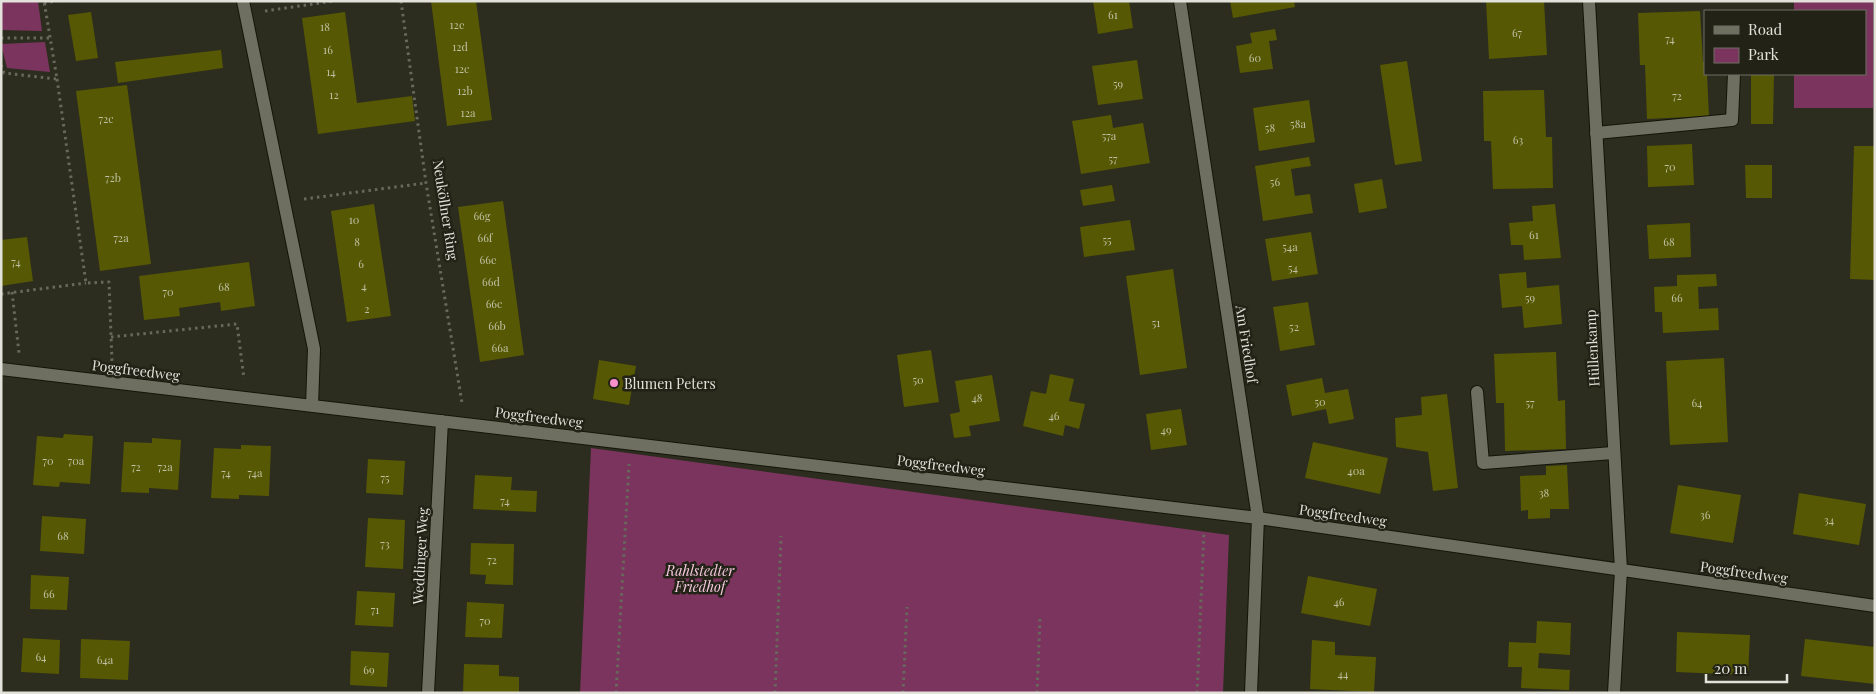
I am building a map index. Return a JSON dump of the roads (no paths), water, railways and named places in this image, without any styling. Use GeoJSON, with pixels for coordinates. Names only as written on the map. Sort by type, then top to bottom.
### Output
{"type":"FeatureCollection","features":[{"type":"Feature","properties":{"kind":"street"},"geometry":{"type":"LineString","coordinates":[[244,1],[314,349],[312,406]]}},
{"type":"Feature","properties":{"kind":"street","name":"Am Friedhof"},"geometry":{"type":"LineString","coordinates":[[1180,1],[1258,518],[1251,693]]}},
{"type":"Feature","properties":{"kind":"street","name":"Hüllenkamp"},"geometry":{"type":"LineString","coordinates":[[1589,1],[1620,570],[1614,693]]}},
{"type":"Feature","properties":{"kind":"street"},"geometry":{"type":"LineString","coordinates":[[1596,133],[1732,120],[1734,75]]}},
{"type":"Feature","properties":{"kind":"street","name":"Poggfreedweg"},"geometry":{"type":"LineString","coordinates":[[1,369],[1258,518],[1875,606]]}},
{"type":"Feature","properties":{"kind":"street"},"geometry":{"type":"LineString","coordinates":[[1477,392],[1483,463],[1613,453]]}},
{"type":"Feature","properties":{"kind":"street","name":"Weddinger Weg"},"geometry":{"type":"LineString","coordinates":[[428,693],[442,421]]}},
{"type":"Feature","properties":{"kind":"place","name":"Blumen Peters"},"geometry":{"type":"Point","coordinates":[614,383]}},
{"type":"Feature","properties":{"kind":"park label","name":"Rahlstedter Friedhof"},"geometry":{"type":"Point","coordinates":[700,578]}}]}
